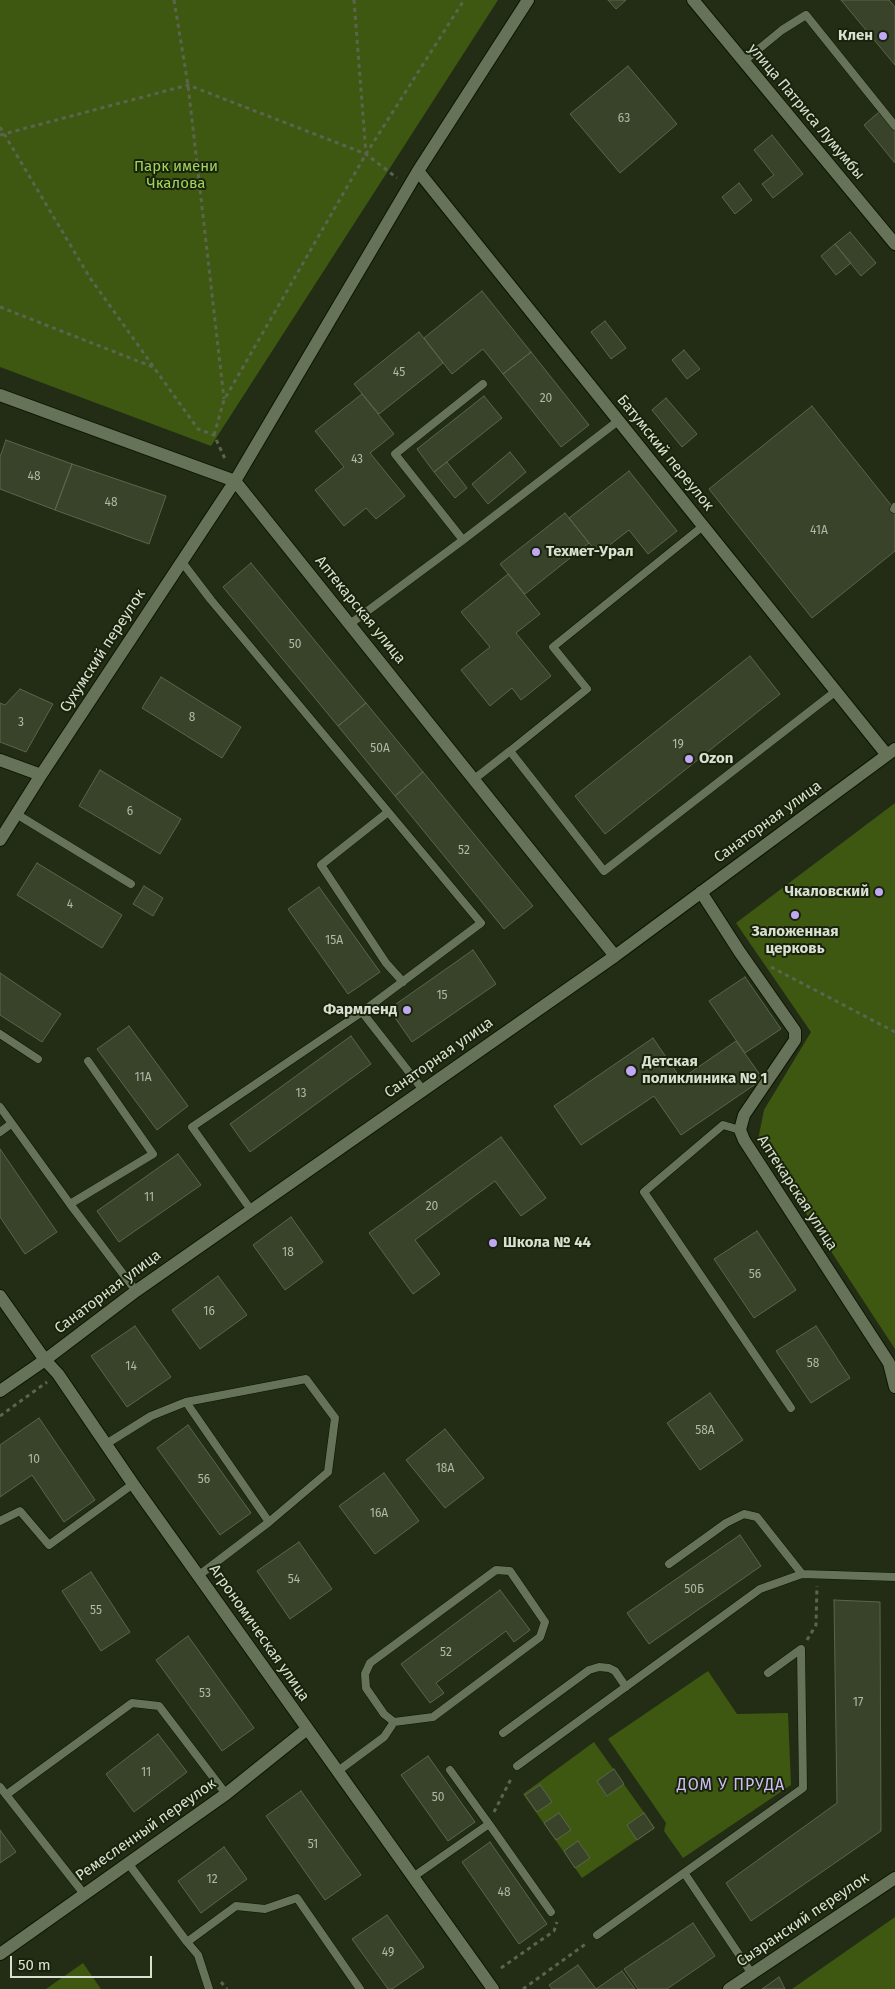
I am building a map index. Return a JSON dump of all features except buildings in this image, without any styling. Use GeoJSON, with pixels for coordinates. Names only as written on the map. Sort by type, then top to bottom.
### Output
{"type":"FeatureCollection","features":[{"type":"Feature","properties":{"kind":"street","name":"Сухумский переулок"},"geometry":{"type":"LineString","coordinates":[[0,840],[235,481],[408,187],[528,0]]}},
{"type":"Feature","properties":{"kind":"street","name":"улица Патриса Лумумбы"},"geometry":{"type":"LineString","coordinates":[[693,0],[895,244]]}},
{"type":"Feature","properties":{"kind":"street","name":"Батумский переулок"},"geometry":{"type":"LineString","coordinates":[[418,171],[836,691],[891,752]]}},
{"type":"Feature","properties":{"kind":"street"},"geometry":{"type":"LineString","coordinates":[[0,395],[235,481]]}},
{"type":"Feature","properties":{"kind":"street","name":"Аптекарская улица"},"geometry":{"type":"LineString","coordinates":[[235,481],[615,956]]}},
{"type":"Feature","properties":{"kind":"street","name":"Санаторная улица"},"geometry":{"type":"LineString","coordinates":[[0,1391],[45,1360],[136,1291],[615,956],[891,752]]}},
{"type":"Feature","properties":{"kind":"street"},"geometry":{"type":"LineString","coordinates":[[0,760],[41,775]]}},
{"type":"Feature","properties":{"kind":"street","name":"Аптекарская улица"},"geometry":{"type":"LineString","coordinates":[[701,892],[739,951],[795,1031],[795,1040],[744,1115],[740,1130],[744,1140],[889,1363],[895,1387]]}},
{"type":"Feature","properties":{"kind":"street","name":"Агрономическая улица"},"geometry":{"type":"LineString","coordinates":[[0,1296],[45,1360],[58,1374],[133,1484],[492,1989]]}},
{"type":"Feature","properties":{"kind":"street","name":"Ремесленный переулок"},"geometry":{"type":"LineString","coordinates":[[0,1954],[226,1794],[307,1728]]}},
{"type":"Feature","properties":{"kind":"street","name":"Сызранский переулок"},"geometry":{"type":"LineString","coordinates":[[730,1989],[895,1878]]}},
{"type":"Feature","properties":{"kind":"lane"},"geometry":{"type":"LineString","coordinates":[[743,62],[782,30],[806,15],[895,126]]}},
{"type":"Feature","properties":{"kind":"lane"},"geometry":{"type":"LineString","coordinates":[[463,540],[395,454],[483,384]]}},
{"type":"Feature","properties":{"kind":"lane"},"geometry":{"type":"LineString","coordinates":[[350,624],[463,540],[618,420]]}},
{"type":"Feature","properties":{"kind":"lane"},"geometry":{"type":"LineString","coordinates":[[473,780],[587,689],[553,647],[703,526]]}},
{"type":"Feature","properties":{"kind":"lane"},"geometry":{"type":"LineString","coordinates":[[182,562],[211,600],[481,923],[362,1012],[192,1127],[251,1210]]}},
{"type":"Feature","properties":{"kind":"lane"},"geometry":{"type":"LineString","coordinates":[[510,751],[604,871],[836,691]]}},
{"type":"Feature","properties":{"kind":"lane"},"geometry":{"type":"LineString","coordinates":[[388,812],[321,865],[386,964],[402,982]]}},
{"type":"Feature","properties":{"kind":"lane"},"geometry":{"type":"LineString","coordinates":[[18,814],[131,884]]}},
{"type":"Feature","properties":{"kind":"lane"},"geometry":{"type":"LineString","coordinates":[[362,1012],[423,1090]]}},
{"type":"Feature","properties":{"kind":"lane"},"geometry":{"type":"LineString","coordinates":[[0,1034],[38,1059]]}},
{"type":"Feature","properties":{"kind":"lane"},"geometry":{"type":"LineString","coordinates":[[70,1204],[153,1154],[88,1061]]}},
{"type":"Feature","properties":{"kind":"lane"},"geometry":{"type":"LineString","coordinates":[[0,1107],[136,1291]]}},
{"type":"Feature","properties":{"kind":"lane"},"geometry":{"type":"LineString","coordinates":[[0,1132],[11,1124]]}},
{"type":"Feature","properties":{"kind":"lane"},"geometry":{"type":"LineString","coordinates":[[740,1130],[723,1125],[644,1192],[790,1408]]}},
{"type":"Feature","properties":{"kind":"lane"},"geometry":{"type":"LineString","coordinates":[[106,1444],[151,1416],[186,1402],[306,1379],[335,1418],[328,1472],[269,1522],[198,1576]]}},
{"type":"Feature","properties":{"kind":"lane"},"geometry":{"type":"LineString","coordinates":[[186,1402],[269,1522]]}},
{"type":"Feature","properties":{"kind":"lane"},"geometry":{"type":"LineString","coordinates":[[0,1522],[20,1510],[49,1545],[133,1484]]}},
{"type":"Feature","properties":{"kind":"lane"},"geometry":{"type":"LineString","coordinates":[[670,1564],[726,1523],[744,1514],[757,1517],[802,1574]]}},
{"type":"Feature","properties":{"kind":"lane"},"geometry":{"type":"LineString","coordinates":[[338,1771],[384,1737],[394,1722],[433,1717],[540,1637],[545,1622],[510,1571],[496,1570],[370,1663],[365,1674],[366,1688],[384,1714],[394,1722]]}},
{"type":"Feature","properties":{"kind":"lane"},"geometry":{"type":"LineString","coordinates":[[518,1766],[760,1589],[802,1574],[895,1577]]}},
{"type":"Feature","properties":{"kind":"lane"},"geometry":{"type":"LineString","coordinates":[[768,1673],[801,1650]]}},
{"type":"Feature","properties":{"kind":"lane"},"geometry":{"type":"LineString","coordinates":[[597,1935],[803,1788],[801,1650]]}},
{"type":"Feature","properties":{"kind":"lane"},"geometry":{"type":"LineString","coordinates":[[503,1733],[589,1670],[599,1667],[610,1668],[626,1687]]}},
{"type":"Feature","properties":{"kind":"lane"},"geometry":{"type":"LineString","coordinates":[[6,1795],[132,1703],[159,1706],[226,1794]]}},
{"type":"Feature","properties":{"kind":"lane"},"geometry":{"type":"LineString","coordinates":[[450,1770],[551,1912]]}},
{"type":"Feature","properties":{"kind":"lane"},"geometry":{"type":"LineString","coordinates":[[0,1787],[84,1894]]}},
{"type":"Feature","properties":{"kind":"lane"},"geometry":{"type":"LineString","coordinates":[[413,1877],[489,1824]]}},
{"type":"Feature","properties":{"kind":"lane"},"geometry":{"type":"LineString","coordinates":[[128,1863],[186,1942],[198,1954],[209,1989]]}},
{"type":"Feature","properties":{"kind":"lane"},"geometry":{"type":"LineString","coordinates":[[685,1874],[752,1974]]}},
{"type":"Feature","properties":{"kind":"lane"},"geometry":{"type":"LineString","coordinates":[[186,1942],[236,1906],[265,1909],[297,1898],[360,1989]]}},
{"type":"Feature","properties":{"kind":"path"},"geometry":{"type":"LineString","coordinates":[[174,0],[188,85],[224,400]]}},
{"type":"Feature","properties":{"kind":"path"},"geometry":{"type":"LineString","coordinates":[[354,0],[366,154]]}},
{"type":"Feature","properties":{"kind":"path"},"geometry":{"type":"LineString","coordinates":[[235,481],[214,436],[224,400],[366,154],[464,0]]}},
{"type":"Feature","properties":{"kind":"path"},"geometry":{"type":"LineString","coordinates":[[2,134],[188,85],[366,154],[408,187]]}},
{"type":"Feature","properties":{"kind":"path"},"geometry":{"type":"LineString","coordinates":[[0,127],[2,134],[90,278],[198,429],[214,436]]}},
{"type":"Feature","properties":{"kind":"path"},"geometry":{"type":"LineString","coordinates":[[0,307],[154,367]]}},
{"type":"Feature","properties":{"kind":"path"},"geometry":{"type":"LineString","coordinates":[[765,965],[895,1032]]}},
{"type":"Feature","properties":{"kind":"path"},"geometry":{"type":"LineString","coordinates":[[0,1416],[58,1374]]}},
{"type":"Feature","properties":{"kind":"path"},"geometry":{"type":"LineString","coordinates":[[801,1650],[816,1625],[817,1574]]}},
{"type":"Feature","properties":{"kind":"path"},"geometry":{"type":"LineString","coordinates":[[489,1824],[518,1766]]}},
{"type":"Feature","properties":{"kind":"path"},"geometry":{"type":"LineString","coordinates":[[501,1968],[554,1931],[557,1924],[551,1912]]}},
{"type":"Feature","properties":{"kind":"path"},"geometry":{"type":"LineString","coordinates":[[523,1989],[597,1935]]}},
{"type":"Feature","properties":{"kind":"green space","name":"Парк имени Чкалова"},"geometry":{"type":"Polygon","coordinates":[[[0,0],[498,0],[211,446],[0,367],[0,0]]]}},
{"type":"Feature","properties":{"kind":"green space"},"geometry":{"type":"Polygon","coordinates":[[[895,803],[895,1349],[758,1140],[764,1110],[811,1032],[736,923],[895,803]]]}},
{"type":"Feature","properties":{"kind":"green space"},"geometry":{"type":"Polygon","coordinates":[[[708,1671],[737,1714],[788,1713],[791,1785],[683,1858],[664,1831],[666,1823],[608,1739],[708,1671]]]}},
{"type":"Feature","properties":{"kind":"green space"},"geometry":{"type":"Polygon","coordinates":[[[594,1742],[655,1828],[582,1878],[523,1794],[594,1742]]]}},
{"type":"Feature","properties":{"kind":"green space"},"geometry":{"type":"Polygon","coordinates":[[[895,1917],[895,1989],[792,1989],[895,1917]]]}},
{"type":"Feature","properties":{"kind":"green space"},"geometry":{"type":"Polygon","coordinates":[[[83,1963],[101,1989],[46,1989],[83,1963]]]}},
{"type":"Feature","properties":{"kind":"place","name":"Клен"},"geometry":{"type":"Point","coordinates":[883,36]}},
{"type":"Feature","properties":{"kind":"place","name":"Техмет-Урал"},"geometry":{"type":"Point","coordinates":[536,552]}},
{"type":"Feature","properties":{"kind":"place","name":"Ozon"},"geometry":{"type":"Point","coordinates":[689,759]}},
{"type":"Feature","properties":{"kind":"place","name":"Чкаловский"},"geometry":{"type":"Point","coordinates":[879,892]}},
{"type":"Feature","properties":{"kind":"place","name":"Заложенная церковь"},"geometry":{"type":"Point","coordinates":[795,915]}},
{"type":"Feature","properties":{"kind":"place","name":"Фармленд"},"geometry":{"type":"Point","coordinates":[407,1010]}},
{"type":"Feature","properties":{"kind":"place","name":"Детская поликлиника № 1"},"geometry":{"type":"Point","coordinates":[631,1071]}},
{"type":"Feature","properties":{"kind":"place","name":"Школа № 44"},"geometry":{"type":"Point","coordinates":[493,1243]}},
{"type":"Feature","properties":{"kind":"district","name":"ДОМ У ПРУДА"},"geometry":{"type":"Point","coordinates":[731,1786]}}]}
